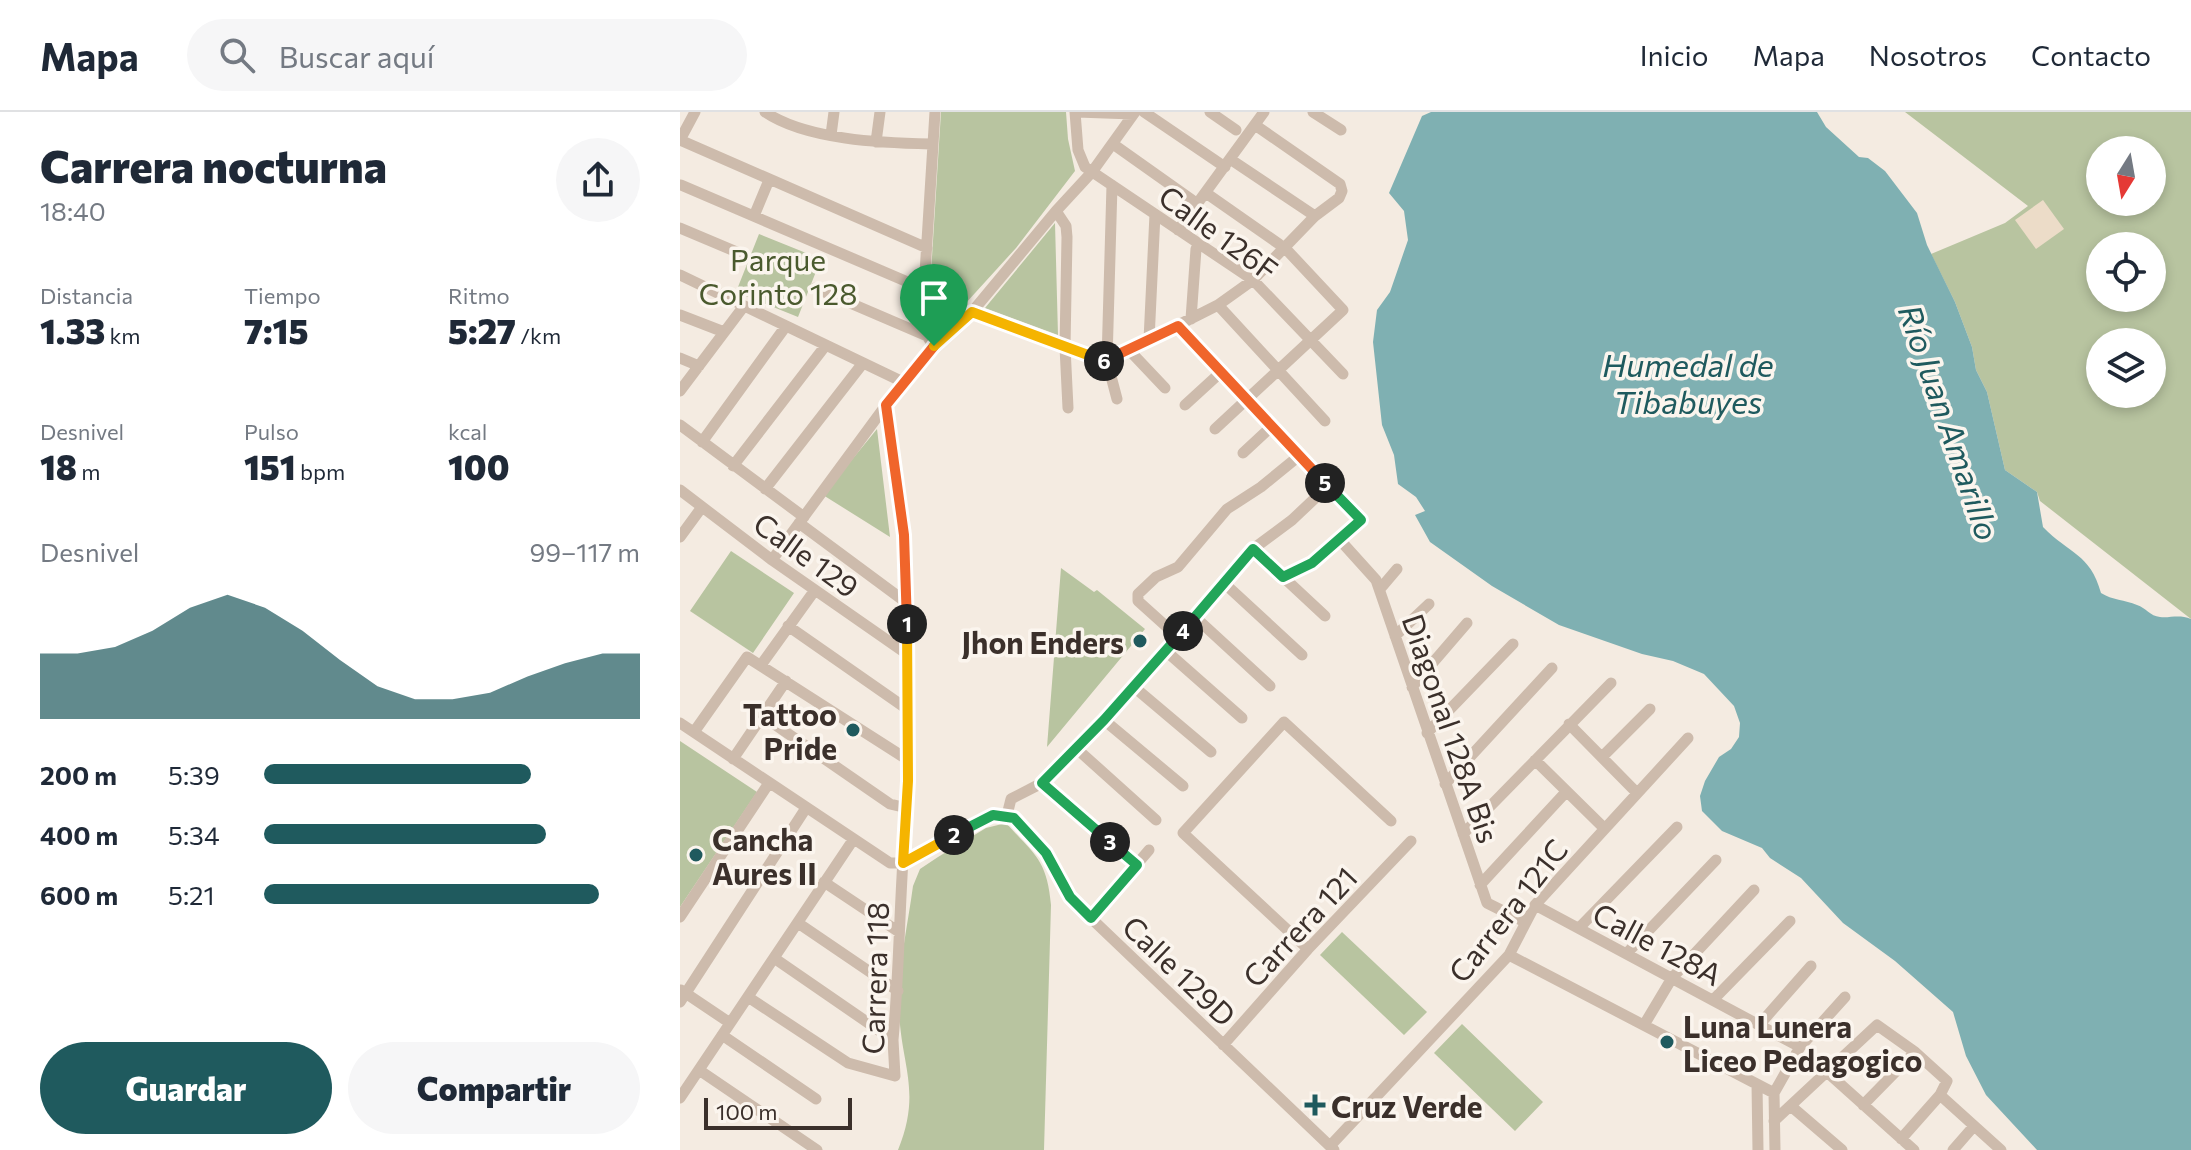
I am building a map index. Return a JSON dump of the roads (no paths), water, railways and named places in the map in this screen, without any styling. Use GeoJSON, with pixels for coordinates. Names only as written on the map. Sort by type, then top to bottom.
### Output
{"type":"FeatureCollection","features":[{"type":"Feature","properties":{"kind":"street"},"geometry":{"type":"LineString","coordinates":[[695,112],[680,140],[927,248]]}},
{"type":"Feature","properties":{"kind":"street"},"geometry":{"type":"LineString","coordinates":[[831,135],[834,112]]}},
{"type":"Feature","properties":{"kind":"street"},"geometry":{"type":"LineString","coordinates":[[876,142],[880,112]]}},
{"type":"Feature","properties":{"kind":"street"},"geometry":{"type":"LineString","coordinates":[[930,341],[924,289],[935,112]]}},
{"type":"Feature","properties":{"kind":"street"},"geometry":{"type":"LineString","coordinates":[[1092,172],[1085,167],[1078,150],[1076,112],[1137,113],[1315,216]]}},
{"type":"Feature","properties":{"kind":"street"},"geometry":{"type":"LineString","coordinates":[[1210,112],[1236,130]]}},
{"type":"Feature","properties":{"kind":"street"},"geometry":{"type":"LineString","coordinates":[[1178,230],[1264,112]]}},
{"type":"Feature","properties":{"kind":"street"},"geometry":{"type":"LineString","coordinates":[[1313,112],[1341,130]]}},
{"type":"Feature","properties":{"kind":"street"},"geometry":{"type":"LineString","coordinates":[[769,113],[831,135],[876,142],[931,144]]}},
{"type":"Feature","properties":{"kind":"street"},"geometry":{"type":"LineString","coordinates":[[772,560],[930,341],[972,312],[1092,172],[1137,113]]}},
{"type":"Feature","properties":{"kind":"street"},"geometry":{"type":"LineString","coordinates":[[972,312],[1107,361],[1218,305],[1253,280],[1282,246],[1339,198],[1342,191],[1340,184],[1255,125]]}},
{"type":"Feature","properties":{"kind":"street"},"geometry":{"type":"LineString","coordinates":[[1113,144],[1192,200]]}},
{"type":"Feature","properties":{"kind":"street","name":"Calle 126F"},"geometry":{"type":"LineString","coordinates":[[1092,172],[1253,280],[1343,374]]}},
{"type":"Feature","properties":{"kind":"street"},"geometry":{"type":"LineString","coordinates":[[754,216],[769,180]]}},
{"type":"Feature","properties":{"kind":"street"},"geometry":{"type":"LineString","coordinates":[[680,185],[924,289]]}},
{"type":"Feature","properties":{"kind":"street"},"geometry":{"type":"LineString","coordinates":[[1112,185],[1107,361],[1117,399]]}},
{"type":"Feature","properties":{"kind":"street"},"geometry":{"type":"LineString","coordinates":[[1206,193],[1282,246],[1343,310],[1215,429]]}},
{"type":"Feature","properties":{"kind":"street"},"geometry":{"type":"LineString","coordinates":[[1056,211],[1066,226],[1067,237],[1065,347],[1068,408]]}},
{"type":"Feature","properties":{"kind":"street"},"geometry":{"type":"LineString","coordinates":[[1149,340],[1155,214]]}},
{"type":"Feature","properties":{"kind":"street"},"geometry":{"type":"LineString","coordinates":[[680,228],[744,255]]}},
{"type":"Feature","properties":{"kind":"street"},"geometry":{"type":"LineString","coordinates":[[1191,319],[1196,249]]}},
{"type":"Feature","properties":{"kind":"street"},"geometry":{"type":"LineString","coordinates":[[680,275],[903,382]]}},
{"type":"Feature","properties":{"kind":"street"},"geometry":{"type":"LineString","coordinates":[[815,288],[930,341]]}},
{"type":"Feature","properties":{"kind":"street"},"geometry":{"type":"LineString","coordinates":[[1218,305],[1325,421]]}},
{"type":"Feature","properties":{"kind":"street"},"geometry":{"type":"LineString","coordinates":[[680,391],[744,306]]}},
{"type":"Feature","properties":{"kind":"street"},"geometry":{"type":"LineString","coordinates":[[680,315],[724,332]]}},
{"type":"Feature","properties":{"kind":"street"},"geometry":{"type":"LineString","coordinates":[[702,442],[786,326]]}},
{"type":"Feature","properties":{"kind":"street"},"geometry":{"type":"LineString","coordinates":[[1178,326],[1361,520],[1312,563],[1283,577]]}},
{"type":"Feature","properties":{"kind":"street"},"geometry":{"type":"LineString","coordinates":[[733,466],[826,345]]}},
{"type":"Feature","properties":{"kind":"street"},"geometry":{"type":"LineString","coordinates":[[1129,350],[1165,388]]}},
{"type":"Feature","properties":{"kind":"street"},"geometry":{"type":"LineString","coordinates":[[680,358],[699,366]]}},
{"type":"Feature","properties":{"kind":"street"},"geometry":{"type":"LineString","coordinates":[[765,489],[863,363]]}},
{"type":"Feature","properties":{"kind":"street"},"geometry":{"type":"LineString","coordinates":[[1185,405],[1220,373]]}},
{"type":"Feature","properties":{"kind":"street","name":"Carrera 118"},"geometry":{"type":"LineString","coordinates":[[748,997],[848,1063],[895,1076],[893,1040],[898,991],[900,863],[907,808],[907,603],[901,507],[886,405]]}},
{"type":"Feature","properties":{"kind":"street"},"geometry":{"type":"LineString","coordinates":[[680,425],[907,603]]}},
{"type":"Feature","properties":{"kind":"street"},"geometry":{"type":"LineString","coordinates":[[1243,453],[1271,427]]}},
{"type":"Feature","properties":{"kind":"street"},"geometry":{"type":"LineString","coordinates":[[1178,637],[1137,598],[1156,577],[1178,567],[1227,509],[1261,487],[1299,456]]}},
{"type":"Feature","properties":{"kind":"street"},"geometry":{"type":"LineString","coordinates":[[680,723],[853,840],[890,863],[900,863],[987,818],[1007,815],[1011,799],[1042,783],[1077,749],[1253,549],[1292,520],[1328,486]]}},
{"type":"Feature","properties":{"kind":"street","name":"Calle 129"},"geometry":{"type":"LineString","coordinates":[[680,490],[772,560],[907,654]]}},
{"type":"Feature","properties":{"kind":"street"},"geometry":{"type":"LineString","coordinates":[[680,537],[702,507]]}},
{"type":"Feature","properties":{"kind":"street","name":"Diagonal 128A Bis"},"geometry":{"type":"LineString","coordinates":[[1339,539],[1371,573],[1380,589],[1487,903],[1525,922]]}},
{"type":"Feature","properties":{"kind":"street"},"geometry":{"type":"LineString","coordinates":[[1253,549],[1325,616]]}},
{"type":"Feature","properties":{"kind":"street"},"geometry":{"type":"LineString","coordinates":[[1380,589],[1397,569]]}},
{"type":"Feature","properties":{"kind":"street"},"geometry":{"type":"LineString","coordinates":[[1224,583],[1302,655]]}},
{"type":"Feature","properties":{"kind":"street"},"geometry":{"type":"LineString","coordinates":[[761,665],[815,590]]}},
{"type":"Feature","properties":{"kind":"street"},"geometry":{"type":"LineString","coordinates":[[1395,636],[1429,604]]}},
{"type":"Feature","properties":{"kind":"street"},"geometry":{"type":"LineString","coordinates":[[1195,617],[1270,686]]}},
{"type":"Feature","properties":{"kind":"street"},"geometry":{"type":"LineString","coordinates":[[1412,687],[1467,623]]}},
{"type":"Feature","properties":{"kind":"street"},"geometry":{"type":"LineString","coordinates":[[788,626],[907,709]]}},
{"type":"Feature","properties":{"kind":"street"},"geometry":{"type":"LineString","coordinates":[[1427,733],[1513,644]]}},
{"type":"Feature","properties":{"kind":"street"},"geometry":{"type":"LineString","coordinates":[[1166,651],[1242,718]]}},
{"type":"Feature","properties":{"kind":"street"},"geometry":{"type":"LineString","coordinates":[[694,732],[747,657],[908,760]]}},
{"type":"Feature","properties":{"kind":"street"},"geometry":{"type":"LineString","coordinates":[[1445,784],[1552,668]]}},
{"type":"Feature","properties":{"kind":"street"},"geometry":{"type":"LineString","coordinates":[[733,759],[786,681]]}},
{"type":"Feature","properties":{"kind":"street"},"geometry":{"type":"LineString","coordinates":[[1463,834],[1611,683]]}},
{"type":"Feature","properties":{"kind":"street"},"geometry":{"type":"LineString","coordinates":[[1134,687],[1211,752]]}},
{"type":"Feature","properties":{"kind":"street"},"geometry":{"type":"LineString","coordinates":[[1602,757],[1650,709]]}},
{"type":"Feature","properties":{"kind":"street"},"geometry":{"type":"LineString","coordinates":[[761,715],[890,804],[907,808]]}},
{"type":"Feature","properties":{"kind":"street"},"geometry":{"type":"LineString","coordinates":[[1104,720],[1183,786]]}},
{"type":"Feature","properties":{"kind":"street"},"geometry":{"type":"LineString","coordinates":[[1308,949],[1183,833],[1284,722],[1391,821]]}},
{"type":"Feature","properties":{"kind":"street"},"geometry":{"type":"LineString","coordinates":[[1569,724],[1637,793]]}},
{"type":"Feature","properties":{"kind":"street","name":"Carrera 121C"},"geometry":{"type":"LineString","coordinates":[[1332,1148],[1509,955],[1535,905],[1688,738]]}},
{"type":"Feature","properties":{"kind":"street"},"geometry":{"type":"LineString","coordinates":[[1077,749],[1156,820]]}},
{"type":"Feature","properties":{"kind":"street"},"geometry":{"type":"LineString","coordinates":[[1535,760],[1604,828]]}},
{"type":"Feature","properties":{"kind":"street"},"geometry":{"type":"LineString","coordinates":[[680,917],[769,783]]}},
{"type":"Feature","properties":{"kind":"street"},"geometry":{"type":"LineString","coordinates":[[1042,783],[1137,865]]}},
{"type":"Feature","properties":{"kind":"street"},"geometry":{"type":"LineString","coordinates":[[1480,885],[1566,792]]}},
{"type":"Feature","properties":{"kind":"street"},"geometry":{"type":"LineString","coordinates":[[730,1023],[682,995],[806,808]]}},
{"type":"Feature","properties":{"kind":"street","name":"Calle 129D"},"geometry":{"type":"LineString","coordinates":[[1007,815],[1020,822],[1046,853],[1070,897],[1332,1148]]}},
{"type":"Feature","properties":{"kind":"street"},"geometry":{"type":"LineString","coordinates":[[1579,928],[1677,827]]}},
{"type":"Feature","properties":{"kind":"street"},"geometry":{"type":"LineString","coordinates":[[680,1098],[853,840]]}},
{"type":"Feature","properties":{"kind":"street","name":"Carrera 121"},"geometry":{"type":"LineString","coordinates":[[1223,1045],[1308,949],[1411,841]]}},
{"type":"Feature","properties":{"kind":"street"},"geometry":{"type":"LineString","coordinates":[[1091,918],[1149,850]]}},
{"type":"Feature","properties":{"kind":"street"},"geometry":{"type":"LineString","coordinates":[[1627,953],[1716,860]]}},
{"type":"Feature","properties":{"kind":"street"},"geometry":{"type":"LineString","coordinates":[[824,882],[899,932]]}},
{"type":"Feature","properties":{"kind":"street"},"geometry":{"type":"LineString","coordinates":[[1644,1025],[1672,978],[1754,890]]}},
{"type":"Feature","properties":{"kind":"street","name":"Calle 128A"},"geometry":{"type":"LineString","coordinates":[[1535,905],[1800,1047]]}},
{"type":"Feature","properties":{"kind":"street"},"geometry":{"type":"LineString","coordinates":[[1713,1000],[1790,921]]}},
{"type":"Feature","properties":{"kind":"street"},"geometry":{"type":"LineString","coordinates":[[798,923],[898,991]]}},
{"type":"Feature","properties":{"kind":"street"},"geometry":{"type":"LineString","coordinates":[[1509,955],[1774,1093]]}},
{"type":"Feature","properties":{"kind":"street"},"geometry":{"type":"LineString","coordinates":[[774,958],[893,1040]]}},
{"type":"Feature","properties":{"kind":"street"},"geometry":{"type":"LineString","coordinates":[[1759,1025],[1811,966]]}},
{"type":"Feature","properties":{"kind":"street"},"geometry":{"type":"LineString","coordinates":[[1775,1150],[1774,1093],[1800,1047],[1845,997]]}},
{"type":"Feature","properties":{"kind":"street"},"geometry":{"type":"LineString","coordinates":[[1774,1121],[1877,1025],[1947,1079],[1940,1095],[1901,1139]]}},
{"type":"Feature","properties":{"kind":"street"},"geometry":{"type":"LineString","coordinates":[[722,1035],[816,1099]]}},
{"type":"Feature","properties":{"kind":"street"},"geometry":{"type":"LineString","coordinates":[[1863,1105],[1915,1052]]}},
{"type":"Feature","properties":{"kind":"street"},"geometry":{"type":"LineString","coordinates":[[699,1070],[817,1150]]}},
{"type":"Feature","properties":{"kind":"street"},"geometry":{"type":"LineString","coordinates":[[1828,1073],[1914,1150]]}},
{"type":"Feature","properties":{"kind":"street"},"geometry":{"type":"LineString","coordinates":[[1757,1084],[1758,1150]]}},
{"type":"Feature","properties":{"kind":"street"},"geometry":{"type":"LineString","coordinates":[[1940,1095],[2001,1150]]}},
{"type":"Feature","properties":{"kind":"street"},"geometry":{"type":"LineString","coordinates":[[1792,1107],[1842,1150]]}},
{"type":"Feature","properties":{"kind":"street"},"geometry":{"type":"LineString","coordinates":[[1953,1150],[1974,1126]]}},
{"type":"Feature","properties":{"kind":"water","name":"Humedal de Tibabuyes"},"geometry":{"type":"Polygon","coordinates":[[[1431,112],[1817,112],[1826,127],[1859,157],[1868,158],[1885,171],[1917,213],[1927,245],[1955,302],[1972,347],[1976,370],[1987,392],[2005,470],[2037,492],[2043,527],[2085,562],[2101,593],[2137,605],[2157,616],[2191,619],[2191,1150],[2037,1150],[1986,1095],[1966,1056],[1953,1012],[1895,961],[1843,923],[1801,878],[1770,858],[1762,848],[1722,831],[1702,811],[1700,796],[1705,781],[1719,757],[1731,749],[1739,737],[1740,723],[1734,706],[1704,674],[1559,625],[1492,586],[1430,542],[1415,515],[1425,511],[1416,497],[1398,484],[1394,455],[1382,425],[1373,342],[1377,310],[1390,292],[1408,240],[1404,211],[1389,193],[1422,116],[1431,112]]]}},
{"type":"Feature","properties":{"kind":"place","name":"Jhon Enders"},"geometry":{"type":"Point","coordinates":[1140,641]}},
{"type":"Feature","properties":{"kind":"place","name":"Tattoo Pride"},"geometry":{"type":"Point","coordinates":[853,730]}},
{"type":"Feature","properties":{"kind":"place","name":"Cancha Aures II"},"geometry":{"type":"Point","coordinates":[696,855]}},
{"type":"Feature","properties":{"kind":"place","name":"Luna Lunera Liceo Pedagogico"},"geometry":{"type":"Point","coordinates":[1667,1042]}},
{"type":"Feature","properties":{"kind":"place","name":"Cruz Verde"},"geometry":{"type":"Point","coordinates":[1315,1105]}},
{"type":"Feature","properties":{"kind":"park label","name":"Parque Corinto 128"},"geometry":{"type":"Point","coordinates":[778,275]}},
{"type":"Feature","properties":{"kind":"water label","name":"Río Juan Amarillo"},"geometry":{"type":"Point","coordinates":[1950,422]}}]}
